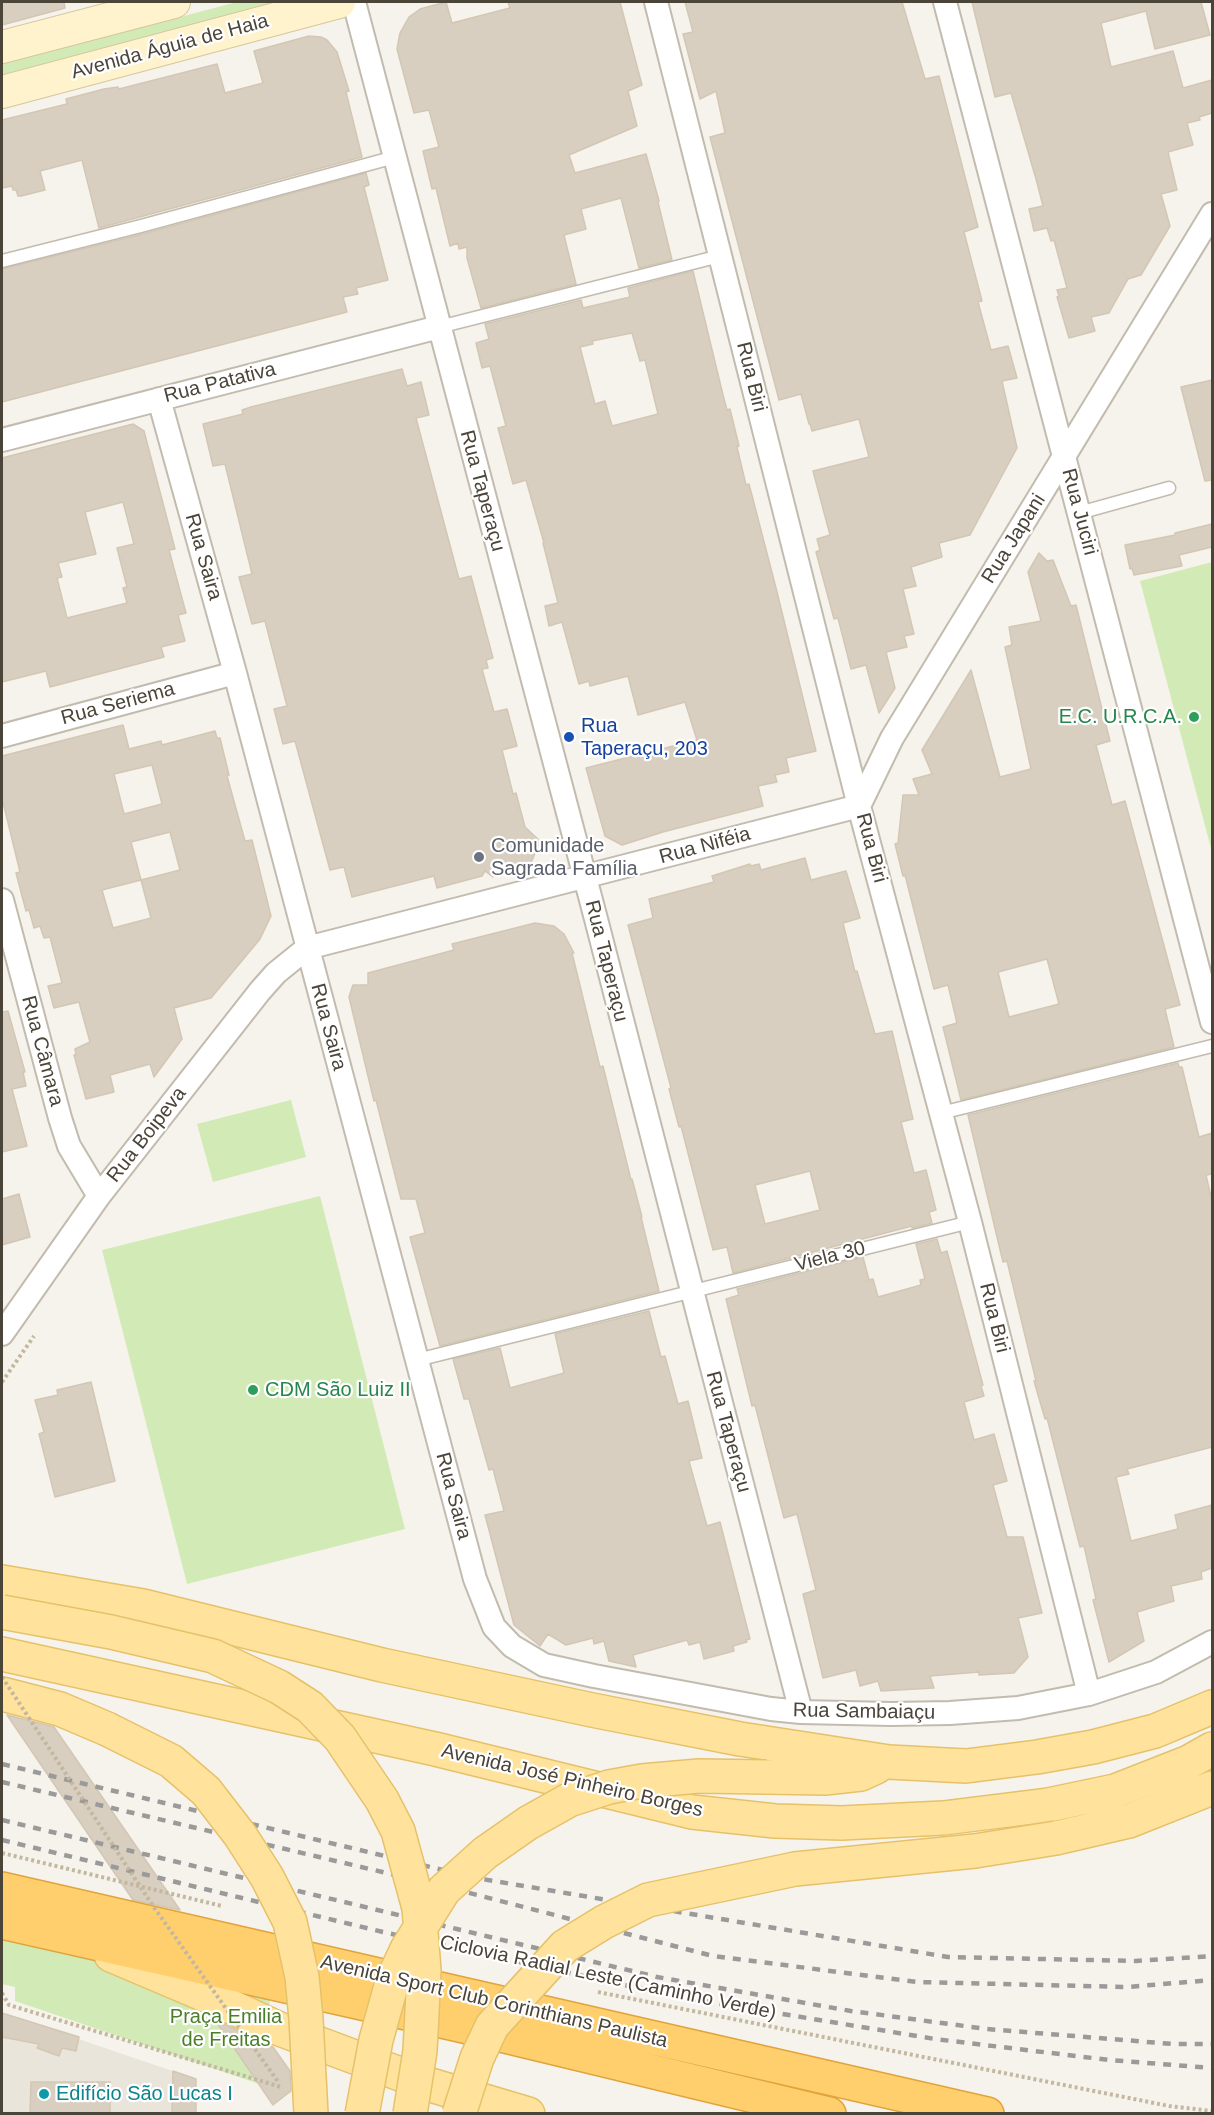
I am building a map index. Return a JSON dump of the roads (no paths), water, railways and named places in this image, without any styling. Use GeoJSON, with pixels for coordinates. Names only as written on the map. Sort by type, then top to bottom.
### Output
{"type":"FeatureCollection","features":[{"type":"Feature","properties":{"kind":"highway","name":"Avenida Sport Club Corinthians Paulista"},"geometry":{"type":"LineString","coordinates":[[2,1889],[987,2114]]}},
{"type":"Feature","properties":{"kind":"highway","name":"Avenida Sport Club Corinthians Paulista"},"geometry":{"type":"LineString","coordinates":[[2,1922],[459,2025],[829,2114]]}},
{"type":"Feature","properties":{"kind":"main road"},"geometry":{"type":"LineString","coordinates":[[2,47],[174,2]]}},
{"type":"Feature","properties":{"kind":"main road","name":"Avenida Águia de Haia"},"geometry":{"type":"LineString","coordinates":[[2,92],[339,2]]}},
{"type":"Feature","properties":{"kind":"main road"},"geometry":{"type":"LineString","coordinates":[[2,1582],[143,1606],[382,1665],[592,1710],[740,1739],[889,1762],[966,1766],[1093,1747],[1155,1731],[1210,1700]]}},
{"type":"Feature","properties":{"kind":"main road"},"geometry":{"type":"LineString","coordinates":[[2,1612],[111,1632],[213,1656],[279,1687],[310,1707],[340,1738],[382,1800],[398,1831],[419,1908],[424,1970],[420,2051],[410,2114]]}},
{"type":"Feature","properties":{"kind":"main road","name":"Avenida José Pinheiro Borges"},"geometry":{"type":"LineString","coordinates":[[2,1654],[435,1749],[692,1812],[775,1821],[842,1823],[943,1818],[1048,1805],[1115,1791],[1189,1762],[1212,1749]]}},
{"type":"Feature","properties":{"kind":"main road"},"geometry":{"type":"LineString","coordinates":[[2,1694],[60,1709],[107,1729],[171,1761],[206,1791],[240,1835],[267,1877],[290,1922],[302,1977],[296,2099]]}},
{"type":"Feature","properties":{"kind":"main road"},"geometry":{"type":"LineString","coordinates":[[362,2114],[376,2040],[393,1979],[407,1949],[444,1890],[484,1853],[528,1822],[569,1800],[609,1787],[642,1781],[699,1776],[825,1778],[861,1774],[889,1762]]}},
{"type":"Feature","properties":{"kind":"main road"},"geometry":{"type":"LineString","coordinates":[[459,2114],[477,2058],[492,2026],[565,1946],[604,1922],[648,1900],[795,1869],[975,1851],[1056,1838],[1129,1821],[1212,1788]]}},
{"type":"Feature","properties":{"kind":"main road","name":"Avenida Sport Club Corinthians Paulista"},"geometry":{"type":"LineString","coordinates":[[62,1935],[217,2000],[277,2028],[424,2082],[528,2114]]}},
{"type":"Feature","properties":{"kind":"street","name":"Rua Taperaçu"},"geometry":{"type":"LineString","coordinates":[[354,2],[585,878],[801,1712]]}},
{"type":"Feature","properties":{"kind":"street","name":"Rua Biri"},"geometry":{"type":"LineString","coordinates":[[656,2],[859,806],[969,1222],[1089,1694]]}},
{"type":"Feature","properties":{"kind":"street","name":"Rua Juciri"},"geometry":{"type":"LineString","coordinates":[[945,2],[1212,1022]]}},
{"type":"Feature","properties":{"kind":"street","name":"Rua Japani"},"geometry":{"type":"LineString","coordinates":[[859,806],[892,738],[1212,214]]}},
{"type":"Feature","properties":{"kind":"street","name":"Rua Patativa"},"geometry":{"type":"LineString","coordinates":[[2,440],[439,327]]}},
{"type":"Feature","properties":{"kind":"street","name":"Rua Saira"},"geometry":{"type":"LineString","coordinates":[[159,399],[235,673],[475,1579],[494,1627],[512,1646]]}},
{"type":"Feature","properties":{"kind":"street","name":"Rua Seriema"},"geometry":{"type":"LineString","coordinates":[[2,736],[235,673]]}},
{"type":"Feature","properties":{"kind":"street","name":"Rua Niféia"},"geometry":{"type":"LineString","coordinates":[[307,948],[859,806]]}},
{"type":"Feature","properties":{"kind":"street","name":"Rua Câmara"},"geometry":{"type":"LineString","coordinates":[[2,900],[69,1146],[99,1196]]}},
{"type":"Feature","properties":{"kind":"street","name":"Rua Boipeva"},"geometry":{"type":"LineString","coordinates":[[2,1334],[99,1196],[260,991],[276,973],[307,948]]}},
{"type":"Feature","properties":{"kind":"street","name":"Rua Sambaiaçu"},"geometry":{"type":"LineString","coordinates":[[512,1646],[544,1665],[771,1709],[801,1712],[950,1713],[1018,1708],[1089,1694],[1156,1672],[1212,1642]]}},
{"type":"Feature","properties":{"kind":"lane"},"geometry":{"type":"LineString","coordinates":[[2,261],[395,157]]}},
{"type":"Feature","properties":{"kind":"lane"},"geometry":{"type":"LineString","coordinates":[[439,327],[720,256]]}},
{"type":"Feature","properties":{"kind":"lane"},"geometry":{"type":"LineString","coordinates":[[1079,513],[1170,488]]}},
{"type":"Feature","properties":{"kind":"lane"},"geometry":{"type":"LineString","coordinates":[[940,1113],[1212,1046]]}},
{"type":"Feature","properties":{"kind":"lane","name":"Viela 30"},"geometry":{"type":"LineString","coordinates":[[417,1360],[969,1222]]}},
{"type":"Feature","properties":{"kind":"railway"},"geometry":{"type":"LineString","coordinates":[[2,1764],[476,1878],[948,1957],[1136,1961],[1212,1956]]}},
{"type":"Feature","properties":{"kind":"railway"},"geometry":{"type":"LineString","coordinates":[[2,1782],[450,1888],[713,1956],[917,1982],[1127,1987],[1212,1980]]}},
{"type":"Feature","properties":{"kind":"railway"},"geometry":{"type":"LineString","coordinates":[[2,1820],[657,1977],[851,2011],[987,2029],[1173,2044],[1212,2044]]}},
{"type":"Feature","properties":{"kind":"railway"},"geometry":{"type":"LineString","coordinates":[[2,1840],[383,1932],[679,1997],[935,2039],[1109,2060],[1212,2068]]}},
{"type":"Feature","properties":{"kind":"place","name":"E.C. U.R.C.A."},"geometry":{"type":"Point","coordinates":[1194,717]}},
{"type":"Feature","properties":{"kind":"place","name":"Rua Taperaçu, 203"},"geometry":{"type":"Point","coordinates":[569,737]}},
{"type":"Feature","properties":{"kind":"place","name":"Comunidade Sagrada Família"},"geometry":{"type":"Point","coordinates":[479,857]}},
{"type":"Feature","properties":{"kind":"place","name":"CDM São Luiz II"},"geometry":{"type":"Point","coordinates":[253,1390]}},
{"type":"Feature","properties":{"kind":"place","name":"Edifício São Lucas I"},"geometry":{"type":"Point","coordinates":[44,2094]}},
{"type":"Feature","properties":{"kind":"park label","name":"Praça Emilia de Freitas"},"geometry":{"type":"Point","coordinates":[226,2028]}}]}
